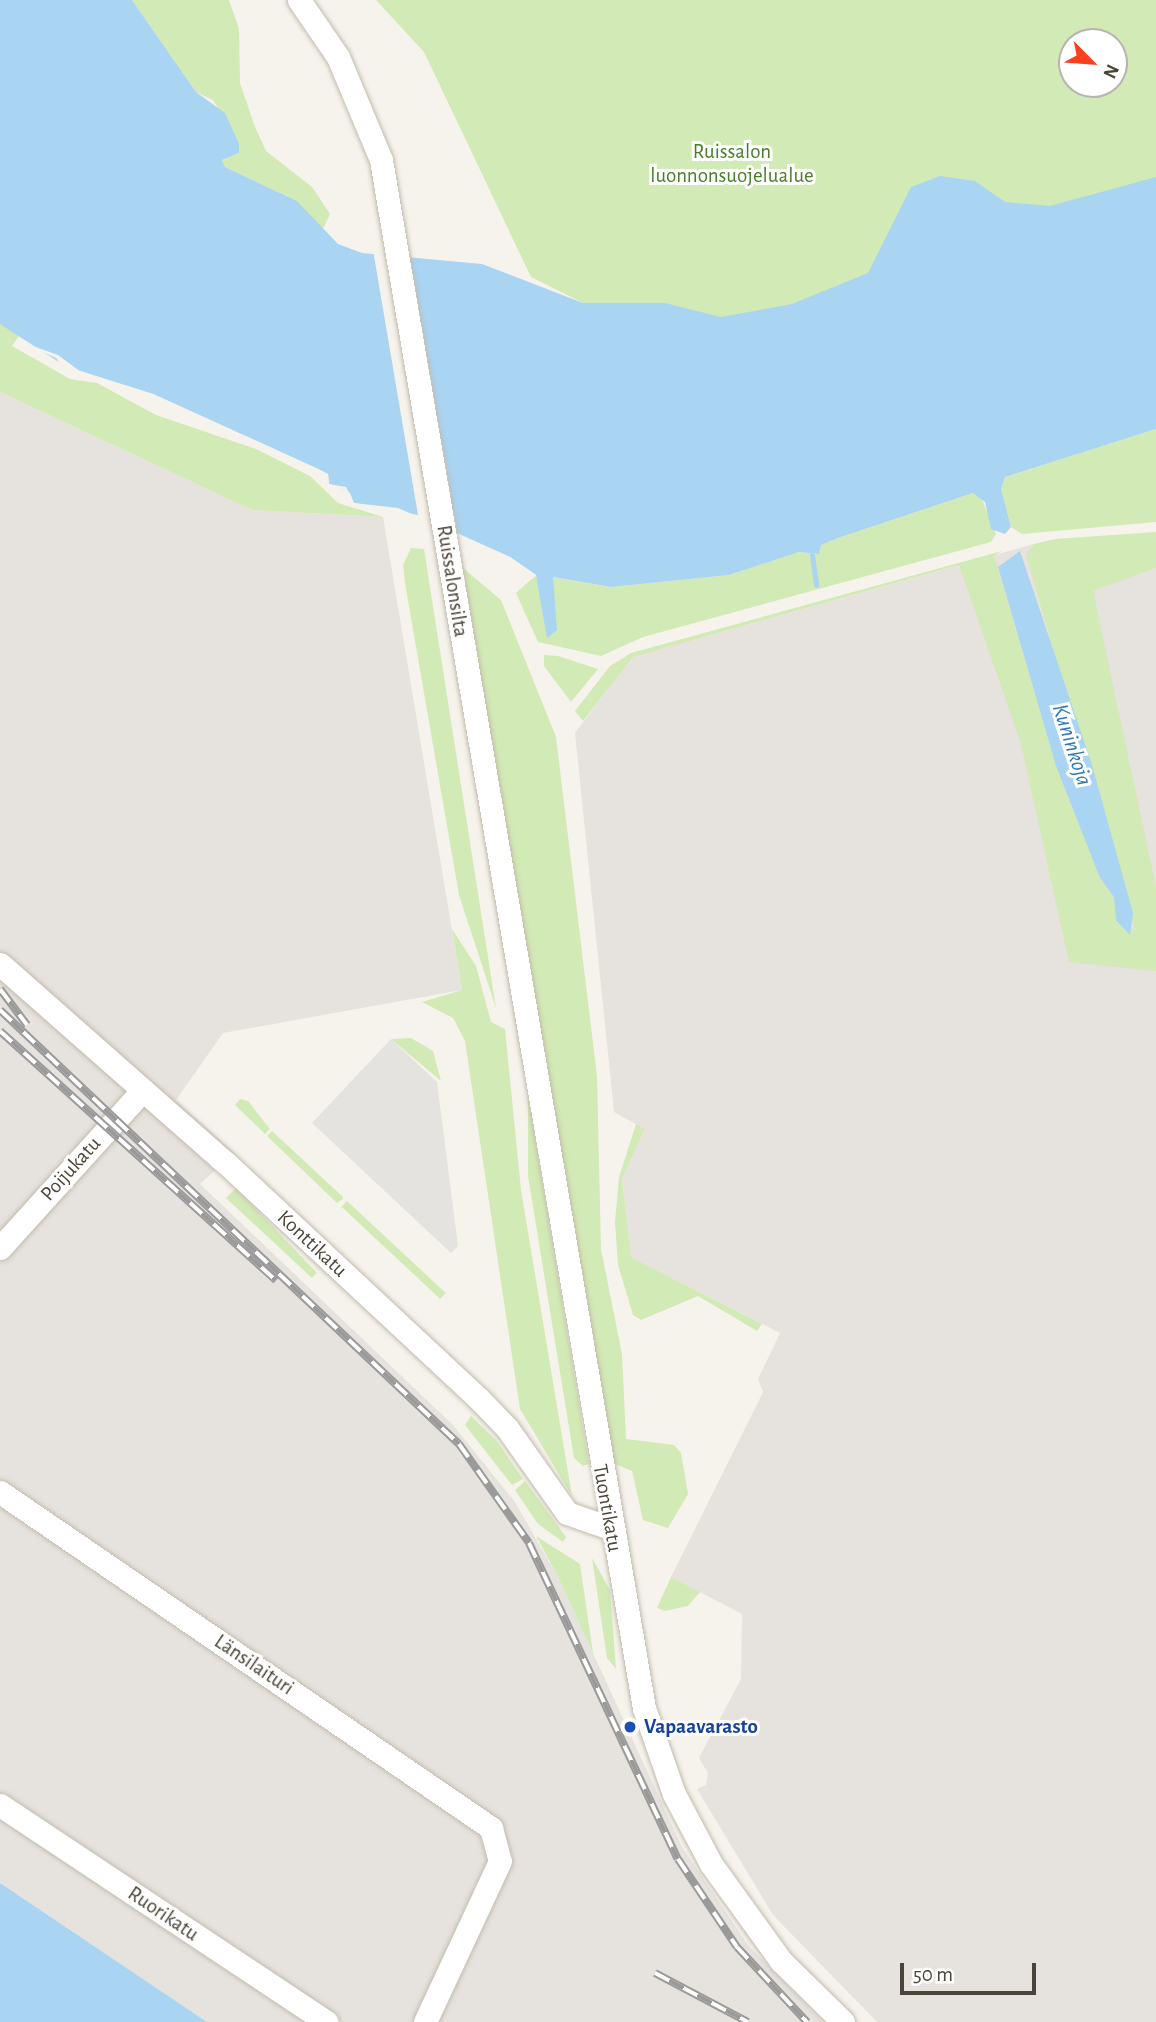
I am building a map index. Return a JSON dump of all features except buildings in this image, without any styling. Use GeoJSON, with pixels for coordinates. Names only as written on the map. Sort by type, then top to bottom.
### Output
{"type":"FeatureCollection","features":[{"type":"Feature","properties":{"kind":"street","name":"Ruissalonsilta"},"geometry":{"type":"LineString","coordinates":[[299,0],[365,112],[393,228],[512,935]]}},
{"type":"Feature","properties":{"kind":"street","name":"Tuontikatu"},"geometry":{"type":"LineString","coordinates":[[512,935],[610,1528],[644,1708],[678,1803],[748,1920],[843,2022]]}},
{"type":"Feature","properties":{"kind":"street","name":"Konttikatu"},"geometry":{"type":"LineString","coordinates":[[0,964],[143,1090],[479,1399],[507,1428],[567,1513],[610,1528]]}},
{"type":"Feature","properties":{"kind":"street","name":"Poijukatu"},"geometry":{"type":"LineString","coordinates":[[0,1248],[143,1090]]}},
{"type":"Feature","properties":{"kind":"street","name":"Länsilaituri"},"geometry":{"type":"LineString","coordinates":[[0,1492],[481,1819],[500,1846],[490,1885],[425,2022]]}},
{"type":"Feature","properties":{"kind":"street","name":"Ruorikatu"},"geometry":{"type":"LineString","coordinates":[[0,1805],[327,2022]]}},
{"type":"Feature","properties":{"kind":"shaded area"},"geometry":{"type":"Polygon","coordinates":[[[0,392],[252,510],[383,517],[462,990],[223,1033],[176,1100],[235,1153],[200,1184],[453,1425],[515,1502],[560,1581],[682,1847],[748,1945],[823,2022],[207,2022],[0,1883],[0,392]]]}},
{"type":"Feature","properties":{"kind":"shaded area"},"geometry":{"type":"Polygon","coordinates":[[[1034,544],[1093,590],[1156,568],[1156,2022],[877,2022],[773,1915],[697,1789],[706,1785],[708,1773],[699,1758],[741,1679],[742,1614],[671,1577],[763,1392],[758,1379],[780,1333],[631,1257],[622,1179],[645,1129],[614,1112],[575,733],[632,657],[1034,544]]]}},
{"type":"Feature","properties":{"kind":"shaded area"},"geometry":{"type":"Polygon","coordinates":[[[391,1039],[437,1082],[458,1246],[451,1253],[312,1123],[391,1039]]]}},
{"type":"Feature","properties":{"kind":"green space"},"geometry":{"type":"Polygon","coordinates":[[[132,0],[229,0],[239,29],[240,83],[255,127],[266,151],[312,187],[330,214],[323,229],[297,201],[225,167],[222,160],[239,153],[232,130],[213,100],[196,92],[132,0]]]}},
{"type":"Feature","properties":{"kind":"green space","name":"Ruissalon luonnonsuojelualue"},"geometry":{"type":"Polygon","coordinates":[[[376,0],[1156,0],[1156,196],[706,347],[646,305],[583,303],[531,277],[424,52],[376,0]]]}},
{"type":"Feature","properties":{"kind":"green space"},"geometry":{"type":"Polygon","coordinates":[[[0,317],[21,333],[12,346],[70,379],[97,383],[156,415],[256,449],[310,476],[338,503],[383,517],[252,510],[0,392],[0,317]]]}},
{"type":"Feature","properties":{"kind":"green space"},"geometry":{"type":"Polygon","coordinates":[[[1156,429],[1156,522],[1022,534],[1011,527],[1001,489],[1005,477],[1156,429]]]}},
{"type":"Feature","properties":{"kind":"green space"},"geometry":{"type":"Polygon","coordinates":[[[973,493],[980,494],[996,534],[991,542],[643,637],[601,656],[538,642],[516,593],[536,575],[540,594],[554,597],[552,577],[611,587],[729,575],[799,552],[818,554],[821,545],[838,538],[973,493]]]}},
{"type":"Feature","properties":{"kind":"green space"},"geometry":{"type":"Polygon","coordinates":[[[1156,532],[1156,568],[1093,591],[1156,887],[1156,971],[1069,962],[1021,744],[959,565],[633,657],[583,721],[575,711],[610,666],[631,653],[1002,551],[994,556],[1056,766],[1100,878],[1114,897],[1116,920],[1135,930],[1026,555],[1034,544],[1055,539],[1156,532]]]}},
{"type":"Feature","properties":{"kind":"green space"},"geometry":{"type":"Polygon","coordinates":[[[411,548],[424,549],[496,1008],[459,895],[405,583],[403,565],[411,548]]]}},
{"type":"Feature","properties":{"kind":"green space"},"geometry":{"type":"Polygon","coordinates":[[[463,568],[501,600],[556,737],[597,1076],[601,1249],[622,1354],[626,1439],[674,1445],[681,1453],[688,1494],[668,1528],[643,1520],[632,1471],[610,1462],[463,568]]]}},
{"type":"Feature","properties":{"kind":"green space"},"geometry":{"type":"Polygon","coordinates":[[[544,655],[558,656],[598,669],[571,702],[544,666],[544,655]]]}},
{"type":"Feature","properties":{"kind":"green space"},"geometry":{"type":"Polygon","coordinates":[[[452,929],[476,966],[491,1022],[505,1029],[521,1190],[572,1496],[520,1409],[465,1041],[453,1018],[422,1002],[462,990],[452,929]]]}},
{"type":"Feature","properties":{"kind":"green space"},"geometry":{"type":"Polygon","coordinates":[[[411,1038],[433,1051],[441,1081],[391,1039],[411,1038]]]}},
{"type":"Feature","properties":{"kind":"green space"},"geometry":{"type":"Polygon","coordinates":[[[528,1095],[589,1464],[583,1466],[574,1458],[528,1176],[528,1095]]]}},
{"type":"Feature","properties":{"kind":"green space"},"geometry":{"type":"Polygon","coordinates":[[[240,1099],[248,1101],[270,1129],[265,1134],[235,1105],[240,1099]]]}},
{"type":"Feature","properties":{"kind":"green space"},"geometry":{"type":"Polygon","coordinates":[[[636,1124],[645,1129],[622,1179],[631,1257],[762,1324],[757,1331],[698,1296],[641,1320],[633,1315],[618,1265],[615,1222],[619,1177],[636,1124]]]}},
{"type":"Feature","properties":{"kind":"green space"},"geometry":{"type":"Polygon","coordinates":[[[272,1131],[343,1199],[337,1203],[267,1136],[272,1131]]]}},
{"type":"Feature","properties":{"kind":"green space"},"geometry":{"type":"Polygon","coordinates":[[[236,1188],[317,1273],[312,1278],[226,1198],[236,1188]]]}},
{"type":"Feature","properties":{"kind":"green space"},"geometry":{"type":"Polygon","coordinates":[[[347,1201],[446,1293],[440,1299],[342,1207],[347,1201]]]}},
{"type":"Feature","properties":{"kind":"green space"},"geometry":{"type":"Polygon","coordinates":[[[471,1416],[496,1440],[523,1479],[512,1485],[465,1425],[471,1416]]]}},
{"type":"Feature","properties":{"kind":"green space"},"geometry":{"type":"Polygon","coordinates":[[[525,1481],[566,1537],[563,1542],[538,1524],[515,1490],[525,1481]]]}},
{"type":"Feature","properties":{"kind":"green space"},"geometry":{"type":"Polygon","coordinates":[[[536,1536],[580,1564],[593,1653],[560,1581],[536,1536]]]}},
{"type":"Feature","properties":{"kind":"green space"},"geometry":{"type":"Polygon","coordinates":[[[592,1558],[610,1590],[616,1669],[607,1658],[592,1558]]]}},
{"type":"Feature","properties":{"kind":"green space"},"geometry":{"type":"Polygon","coordinates":[[[671,1577],[700,1592],[688,1606],[665,1611],[657,1608],[671,1577]]]}},
{"type":"Feature","properties":{"kind":"water"},"geometry":{"type":"Polygon","coordinates":[[[0,0],[132,0],[196,92],[225,113],[239,144],[239,153],[222,160],[225,167],[297,201],[338,244],[362,253],[482,264],[583,303],[665,303],[721,317],[792,304],[868,273],[911,187],[940,176],[975,181],[1005,202],[1050,206],[1156,177],[1156,429],[1005,477],[1001,489],[1011,527],[1005,534],[991,529],[985,502],[973,493],[838,538],[821,545],[819,554],[799,552],[729,575],[611,587],[553,577],[557,630],[547,638],[536,575],[510,557],[398,508],[354,503],[350,493],[329,484],[328,474],[153,394],[65,366],[0,324],[0,0]]]}},
{"type":"Feature","properties":{"kind":"water","name":"Kuninkoja"},"geometry":{"type":"Polygon","coordinates":[[[1020,551],[1092,765],[1133,913],[1130,935],[1116,920],[1114,897],[1100,878],[1056,766],[998,567],[1020,551]]]}},
{"type":"Feature","properties":{"kind":"water"},"geometry":{"type":"Polygon","coordinates":[[[0,1883],[207,2022],[0,2022],[0,1883]]]}},
{"type":"Feature","properties":{"kind":"pier"},"geometry":{"type":"Polygon","coordinates":[[[373,250],[409,251],[457,533],[510,557],[536,575],[533,579],[509,560],[414,518],[352,506],[344,490],[327,486],[313,471],[233,439],[151,398],[64,369],[56,358],[16,340],[58,355],[81,372],[153,394],[316,468],[328,474],[329,484],[346,487],[354,503],[418,515],[373,250]]]}},
{"type":"Feature","properties":{"kind":"waterway"},"geometry":{"type":"LineString","coordinates":[[812,555],[816,585]]}},
{"type":"Feature","properties":{"kind":"railway"},"geometry":{"type":"LineString","coordinates":[[0,989],[27,1025]]}},
{"type":"Feature","properties":{"kind":"railway"},"geometry":{"type":"LineString","coordinates":[[0,1010],[459,1444],[529,1543],[678,1859],[737,1947],[807,2022]]}},
{"type":"Feature","properties":{"kind":"railway"},"geometry":{"type":"LineString","coordinates":[[0,1031],[276,1280]]}},
{"type":"Feature","properties":{"kind":"railway"},"geometry":{"type":"LineString","coordinates":[[655,1973],[748,2022]]}},
{"type":"Feature","properties":{"kind":"place","name":"Vapaavarasto"},"geometry":{"type":"Point","coordinates":[630,1727]}}]}
